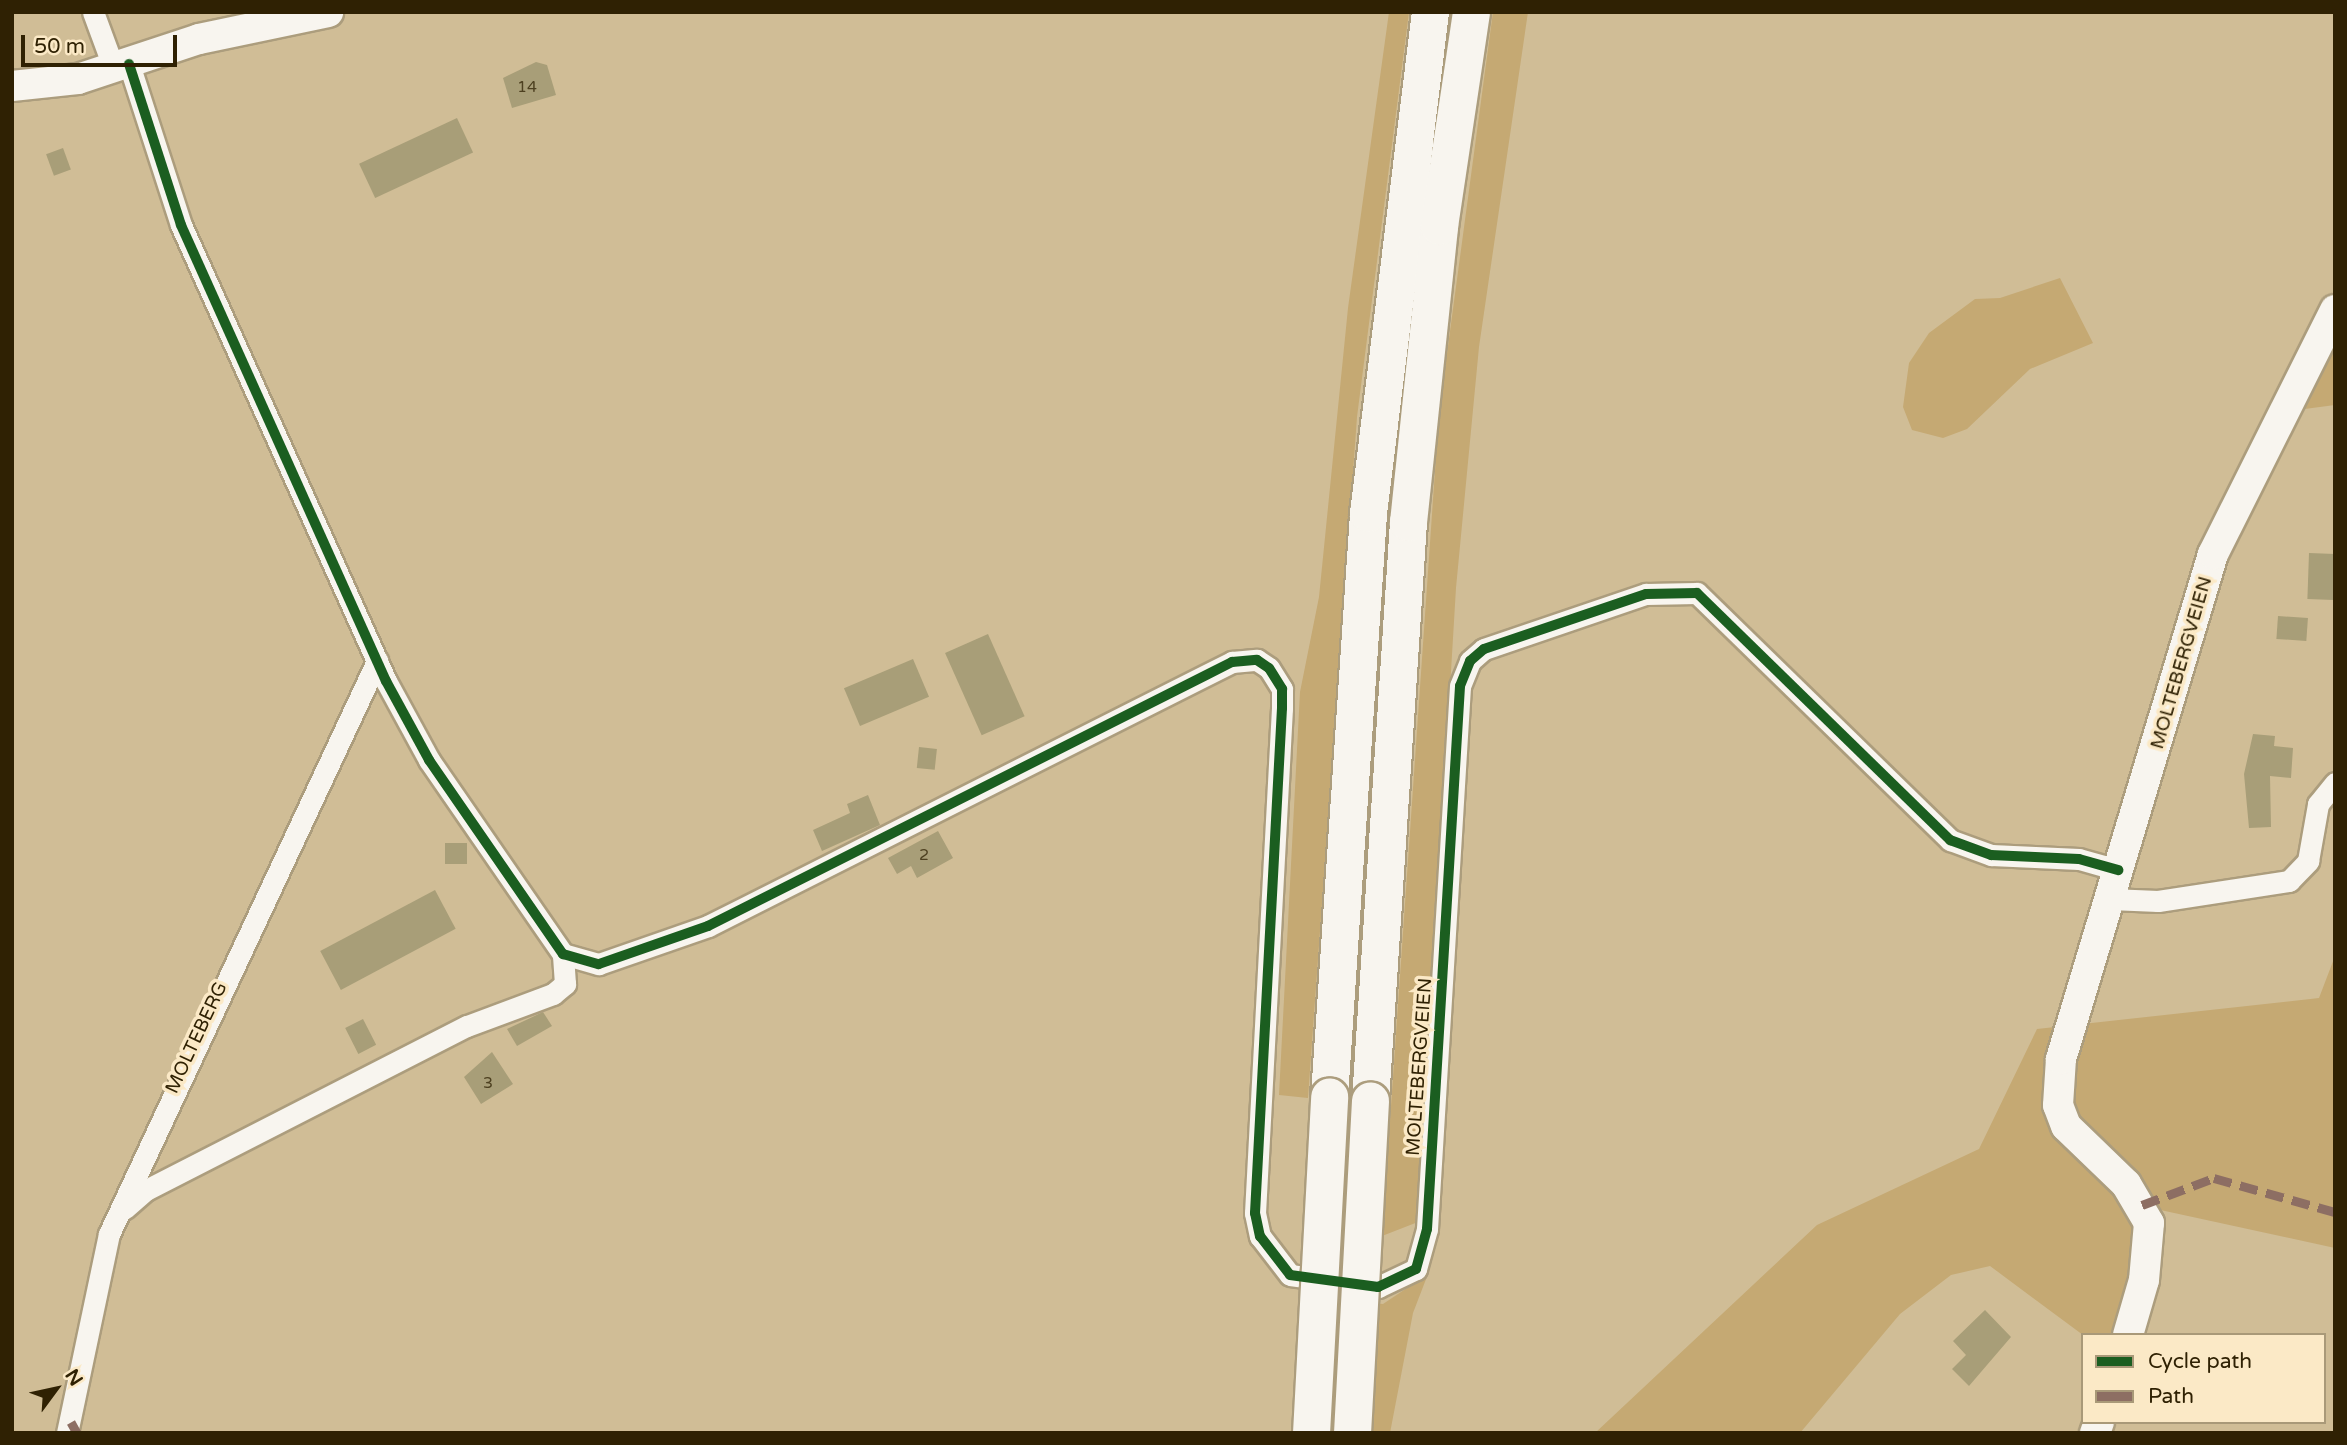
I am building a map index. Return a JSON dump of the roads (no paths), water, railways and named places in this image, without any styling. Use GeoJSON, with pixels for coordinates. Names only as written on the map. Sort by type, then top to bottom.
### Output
{"type":"FeatureCollection","features":[{"type":"Feature","properties":{"kind":"highway"},"geometry":{"type":"LineString","coordinates":[[1311,1433],[1329,1096],[1370,499],[1430,12]]}},
{"type":"Feature","properties":{"kind":"highway"},"geometry":{"type":"LineString","coordinates":[[1352,1433],[1370,1100],[1408,522],[1439,226],[1471,12]]}},
{"type":"Feature","properties":{"kind":"main road"},"geometry":{"type":"LineString","coordinates":[[12,86],[121,67],[200,39],[328,12]]}},
{"type":"Feature","properties":{"kind":"main road","name":"MOLTEBERGVEIEN"},"geometry":{"type":"LineString","coordinates":[[2129,1333],[2144,1280],[2149,1223],[2126,1184],[2082,1148],[2058,1105],[2061,1059],[2213,554],[2335,310]]}},
{"type":"Feature","properties":{"kind":"street"},"geometry":{"type":"LineString","coordinates":[[93,12],[121,67],[190,247],[377,661],[429,760],[563,954],[565,985]]}},
{"type":"Feature","properties":{"kind":"street","name":"MOLTEBERGVEIEN"},"geometry":{"type":"LineString","coordinates":[[599,964],[708,926],[1070,748],[1232,662],[1257,660],[1282,689],[1255,1213],[1260,1236],[1290,1275],[1378,1287],[1416,1269],[1427,1229],[1460,685],[1470,661],[1484,649],[1646,594],[1697,593],[1950,840],[1991,855],[2079,859],[2118,870]]}},
{"type":"Feature","properties":{"kind":"street","name":"MOLTEBERG"},"geometry":{"type":"LineString","coordinates":[[67,1433],[99,1275],[118,1216],[326,758],[377,661]]}},
{"type":"Feature","properties":{"kind":"street"},"geometry":{"type":"LineString","coordinates":[[2110,899],[2158,901],[2289,881],[2308,861],[2318,804],[2335,783]]}},
{"type":"Feature","properties":{"kind":"street"},"geometry":{"type":"LineString","coordinates":[[563,954],[599,964]]}},
{"type":"Feature","properties":{"kind":"street"},"geometry":{"type":"LineString","coordinates":[[118,1216],[146,1190],[467,1026],[504,1016],[599,964]]}}]}
